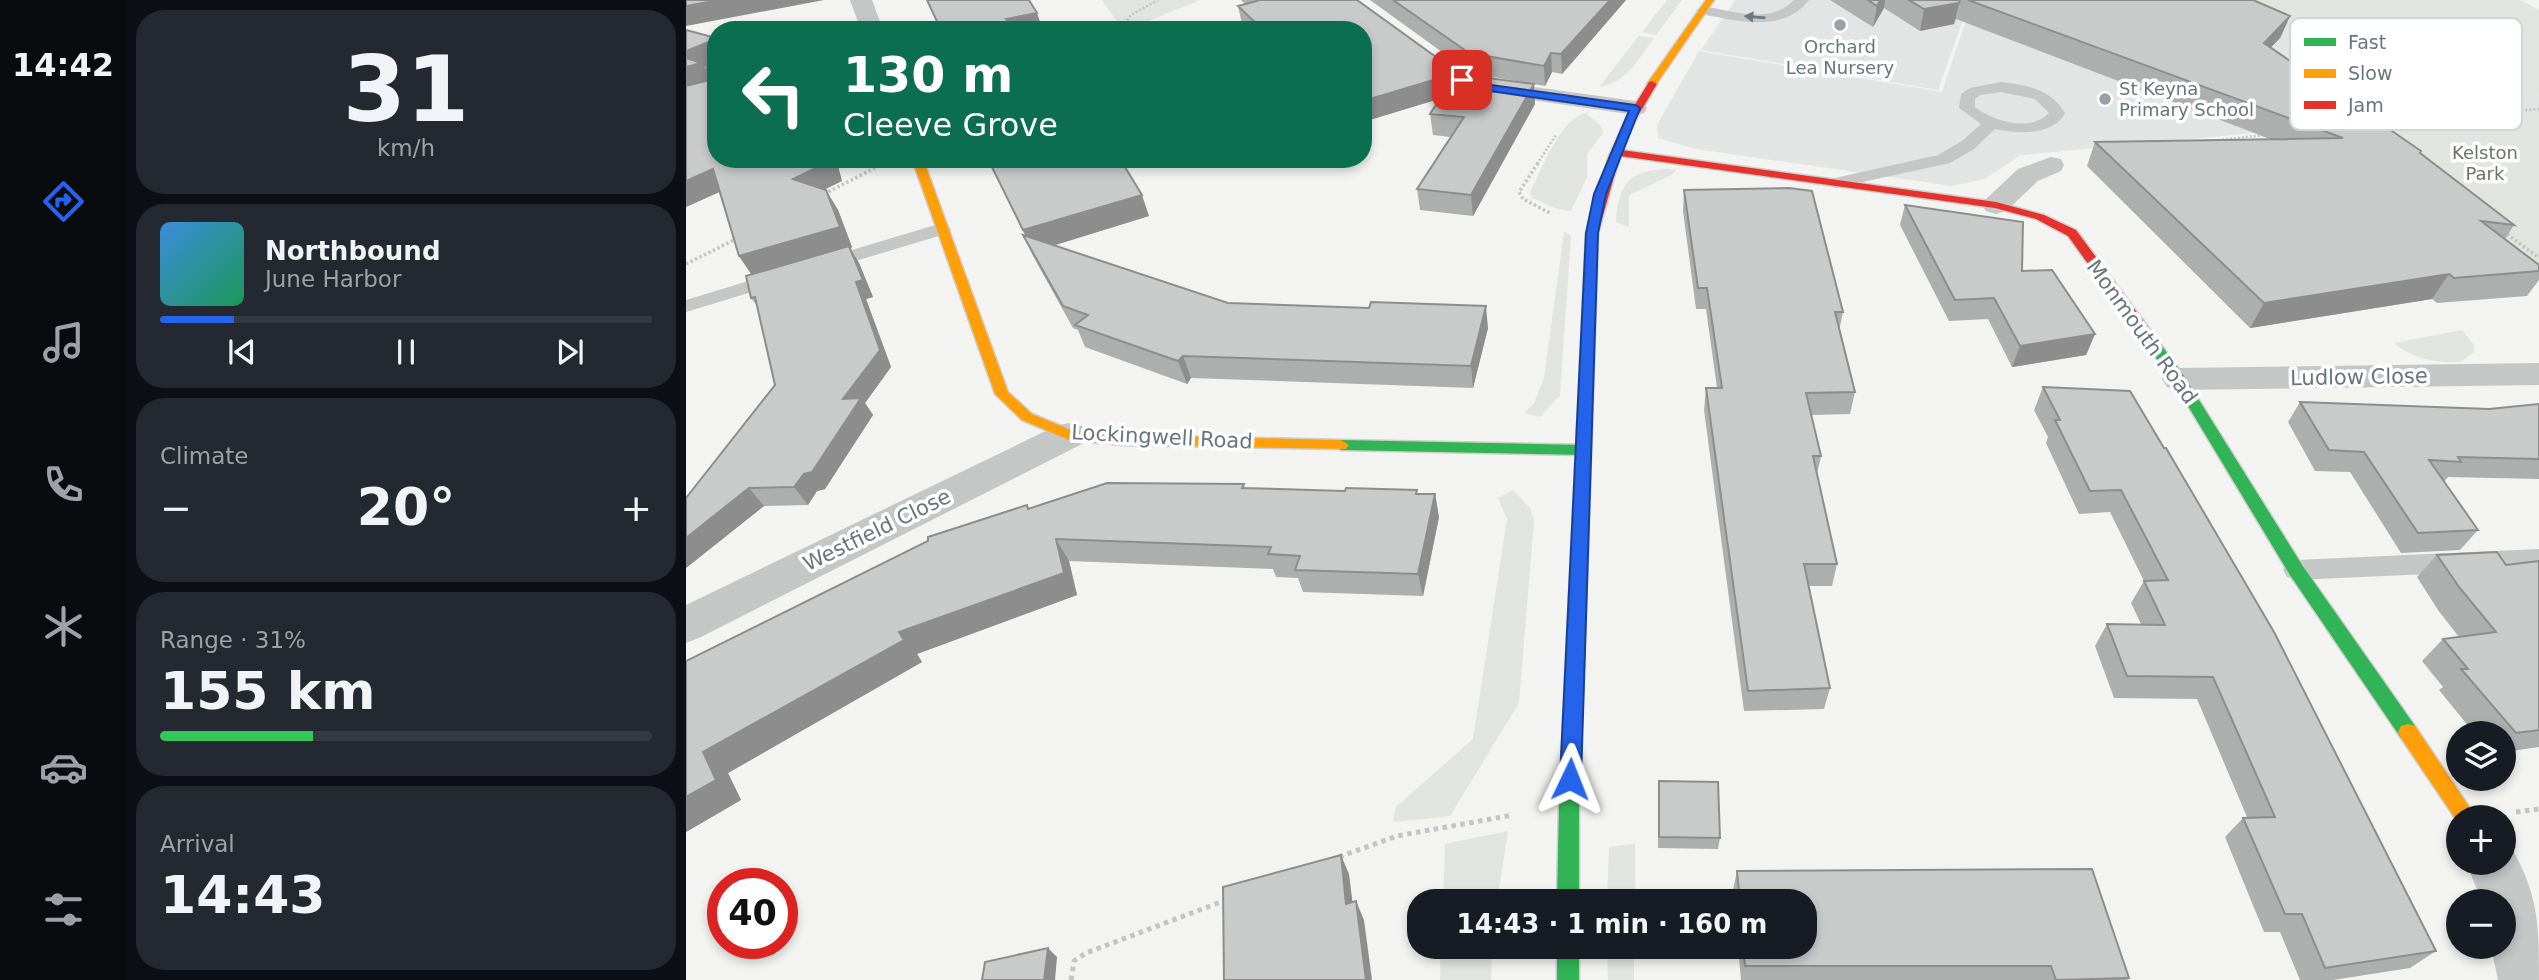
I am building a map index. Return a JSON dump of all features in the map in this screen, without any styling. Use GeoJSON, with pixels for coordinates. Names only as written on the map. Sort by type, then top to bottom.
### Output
{"type":"FeatureCollection","features":[{"type":"Feature","properties":{"kind":"street"},"geometry":{"type":"LineString","coordinates":[[862,0],[869,21]]}},
{"type":"Feature","properties":{"kind":"street"},"geometry":{"type":"LineString","coordinates":[[1569,889],[1569,805],[1592,233],[1600,194],[1635,108],[1707,5]]}},
{"type":"Feature","properties":{"kind":"street"},"geometry":{"type":"LineString","coordinates":[[1462,80],[1490,88],[1635,108]]}},
{"type":"Feature","properties":{"kind":"street","name":"Monmouth Road"},"geometry":{"type":"LineString","coordinates":[[1618,153],[1996,205],[2040,217],[2072,233],[2179,379],[2296,570],[2458,805]]}},
{"type":"Feature","properties":{"kind":"street"},"geometry":{"type":"LineString","coordinates":[[1996,205],[2028,175],[2051,165]]}},
{"type":"Feature","properties":{"kind":"street","name":"Lockingwell Road"},"geometry":{"type":"LineString","coordinates":[[921,168],[1002,394],[1027,417],[1069,435],[1122,439],[1583,450]]}},
{"type":"Feature","properties":{"kind":"street","name":"Ludlow Close"},"geometry":{"type":"LineString","coordinates":[[2179,379],[2539,374]]}},
{"type":"Feature","properties":{"kind":"street","name":"Westfield Close"},"geometry":{"type":"LineString","coordinates":[[686,625],[1069,435]]}},
{"type":"Feature","properties":{"kind":"street"},"geometry":{"type":"LineString","coordinates":[[2499,875],[2506,887],[2526,980]]}},
{"type":"Feature","properties":{"kind":"street"},"geometry":{"type":"LineString","coordinates":[[1568,959],[1568,980]]}},
{"type":"Feature","properties":{"kind":"lane"},"geometry":{"type":"LineString","coordinates":[[1707,5],[1773,18],[1788,14],[1802,0]]}},
{"type":"Feature","properties":{"kind":"lane"},"geometry":{"type":"LineString","coordinates":[[2001,87],[2031,92],[2054,106],[2057,113],[2054,119],[2038,127],[2015,128],[1992,123],[1974,115],[1967,108],[1967,97],[1975,91],[2001,87]]}},
{"type":"Feature","properties":{"kind":"lane"},"geometry":{"type":"LineString","coordinates":[[1835,184],[1944,159],[1968,145],[1992,123]]}},
{"type":"Feature","properties":{"kind":"lane"},"geometry":{"type":"LineString","coordinates":[[686,306],[942,229]]}},
{"type":"Feature","properties":{"kind":"lane"},"geometry":{"type":"LineString","coordinates":[[2296,570],[2539,559]]}},
{"type":"Feature","properties":{"kind":"path"},"geometry":{"type":"LineString","coordinates":[[1123,21],[1135,11],[1158,0]]}},
{"type":"Feature","properties":{"kind":"path"},"geometry":{"type":"LineString","coordinates":[[2203,141],[2270,135]]}},
{"type":"Feature","properties":{"kind":"path"},"geometry":{"type":"LineString","coordinates":[[819,196],[874,168]]}},
{"type":"Feature","properties":{"kind":"path"},"geometry":{"type":"LineString","coordinates":[[2495,225],[2539,258]]}},
{"type":"Feature","properties":{"kind":"path"},"geometry":{"type":"LineString","coordinates":[[686,264],[747,233]]}},
{"type":"Feature","properties":{"kind":"path"},"geometry":{"type":"LineString","coordinates":[[1332,860],[1396,836],[1569,805]]}},
{"type":"Feature","properties":{"kind":"path"},"geometry":{"type":"LineString","coordinates":[[1071,980],[1074,961],[1086,953],[1228,899]]}},
{"type":"Feature","properties":{"kind":"shaded area","name":"Orchard Lea Nursery"},"geometry":{"type":"Polygon","coordinates":[[[1735,0],[1970,0],[1938,90],[1701,50],[1735,0]]]}},
{"type":"Feature","properties":{"kind":"shaded area","name":"St Keyna Primary School"},"geometry":{"type":"Polygon","coordinates":[[[1973,0],[2520,0],[2539,10],[2539,106],[2522,108],[2522,18],[2290,18],[2290,130],[2021,155],[1985,179],[1952,186],[1696,149],[1658,138],[1657,125],[1699,51],[1942,92],[1973,0]]]}},
{"type":"Feature","properties":{"kind":"green space"},"geometry":{"type":"Polygon","coordinates":[[[1102,0],[1200,0],[1148,21],[1117,21],[1102,0]]]}},
{"type":"Feature","properties":{"kind":"green space"},"geometry":{"type":"Polygon","coordinates":[[[1667,0],[1682,0],[1656,35],[1642,32],[1667,0]]]}},
{"type":"Feature","properties":{"kind":"green space"},"geometry":{"type":"Polygon","coordinates":[[[2228,0],[2512,0],[2539,14],[2539,93],[2522,94],[2522,18],[2290,18],[2290,32],[2228,0]]]}},
{"type":"Feature","properties":{"kind":"green space"},"geometry":{"type":"Polygon","coordinates":[[[1639,36],[1654,38],[1624,75],[1617,81],[1599,87],[1639,36]]]}},
{"type":"Feature","properties":{"kind":"green space","name":"Kelston Park"},"geometry":{"type":"Polygon","coordinates":[[[2539,106],[2539,272],[2352,130],[2522,130],[2522,107],[2539,106]]]}},
{"type":"Feature","properties":{"kind":"green space"},"geometry":{"type":"Polygon","coordinates":[[[1586,113],[1601,126],[1603,133],[1587,154],[1587,177],[1571,211],[1558,209],[1532,198],[1530,192],[1560,135],[1577,117],[1586,113]]]}},
{"type":"Feature","properties":{"kind":"green space"},"geometry":{"type":"Polygon","coordinates":[[[1676,170],[1672,175],[1629,195],[1629,227],[1616,222],[1619,199],[1628,182],[1643,173],[1676,170]]]}},
{"type":"Feature","properties":{"kind":"green space"},"geometry":{"type":"Polygon","coordinates":[[[1564,232],[1571,235],[1560,395],[1540,417],[1524,413],[1534,403],[1544,378],[1564,232]]]}},
{"type":"Feature","properties":{"kind":"green space"},"geometry":{"type":"Polygon","coordinates":[[[2462,330],[2474,345],[2474,352],[2461,362],[2425,359],[2394,343],[2462,330]]]}},
{"type":"Feature","properties":{"kind":"green space"},"geometry":{"type":"Polygon","coordinates":[[[1513,490],[1530,508],[1534,521],[1519,703],[1450,816],[1393,822],[1396,807],[1473,739],[1507,519],[1498,498],[1513,490]]]}},
{"type":"Feature","properties":{"kind":"green space"},"geometry":{"type":"Polygon","coordinates":[[[1508,831],[1499,889],[1443,889],[1445,844],[1508,831]]]}},
{"type":"Feature","properties":{"kind":"green space"},"geometry":{"type":"Polygon","coordinates":[[[1635,844],[1635,889],[1607,889],[1609,847],[1635,844]]]}},
{"type":"Feature","properties":{"kind":"green space"},"geometry":{"type":"Polygon","coordinates":[[[1441,959],[1492,959],[1491,980],[1440,980],[1441,959]]]}},
{"type":"Feature","properties":{"kind":"green space"},"geometry":{"type":"Polygon","coordinates":[[[1607,959],[1634,959],[1634,980],[1608,980],[1607,959]]]}},
{"type":"Feature","properties":{"kind":"building"},"geometry":{"type":"Polygon","coordinates":[[[686,0],[719,0],[686,6],[686,0]]]}},
{"type":"Feature","properties":{"kind":"building"},"geometry":{"type":"Polygon","coordinates":[[[927,0],[1029,0],[1037,13],[1006,19],[1007,21],[937,21],[927,0]]]}},
{"type":"Feature","properties":{"kind":"building"},"geometry":{"type":"Polygon","coordinates":[[[1357,0],[1450,67],[1488,78],[1534,84],[1471,195],[1417,189],[1464,117],[1430,114],[1457,73],[1372,98],[1372,21],[1254,21],[1238,6],[1257,1],[1357,0]]]}},
{"type":"Feature","properties":{"kind":"building"},"geometry":{"type":"Polygon","coordinates":[[[1393,0],[1610,0],[1561,54],[1551,53],[1544,66],[1469,53],[1393,0]]]}},
{"type":"Feature","properties":{"kind":"building"},"geometry":{"type":"Polygon","coordinates":[[[1868,0],[1880,0],[1877,6],[1868,0]]]}},
{"type":"Feature","properties":{"kind":"building"},"geometry":{"type":"Polygon","coordinates":[[[1909,0],[1960,0],[1959,3],[1924,9],[1909,0]]]}},
{"type":"Feature","properties":{"kind":"building"},"geometry":{"type":"Polygon","coordinates":[[[1968,0],[2253,0],[2290,16],[2264,43],[2290,61],[2290,118],[1968,0]]]}},
{"type":"Feature","properties":{"kind":"building"},"geometry":{"type":"Polygon","coordinates":[[[686,30],[707,36],[707,43],[686,51],[686,30]]]}},
{"type":"Feature","properties":{"kind":"building"},"geometry":{"type":"Polygon","coordinates":[[[686,58],[701,63],[686,67],[686,58]]]}},
{"type":"Feature","properties":{"kind":"building"},"geometry":{"type":"Polygon","coordinates":[[[707,64],[707,168],[816,168],[793,179],[826,190],[840,227],[739,256],[713,169],[686,181],[686,86],[706,81],[707,64]]]}},
{"type":"Feature","properties":{"kind":"building"},"geometry":{"type":"Polygon","coordinates":[[[2321,130],[2390,130],[2514,225],[2481,221],[2539,265],[2539,271],[2454,278],[2449,274],[2264,303],[2095,142],[2343,138],[2321,130]]]}},
{"type":"Feature","properties":{"kind":"building"},"geometry":{"type":"Polygon","coordinates":[[[992,168],[1126,168],[1142,195],[1023,230],[992,168]]]}},
{"type":"Feature","properties":{"kind":"building"},"geometry":{"type":"Polygon","coordinates":[[[1789,188],[1812,191],[1843,312],[1835,312],[1855,392],[1806,393],[1821,456],[1813,456],[1837,564],[1804,564],[1830,688],[1748,691],[1706,388],[1722,388],[1707,288],[1698,288],[1684,190],[1789,188]]]}},
{"type":"Feature","properties":{"kind":"building"},"geometry":{"type":"Polygon","coordinates":[[[1905,205],[2023,222],[2022,271],[2052,270],[2095,334],[2020,346],[1994,298],[1955,300],[1905,205]]]}},
{"type":"Feature","properties":{"kind":"building"},"geometry":{"type":"Polygon","coordinates":[[[1023,235],[1228,303],[1369,308],[1371,302],[1486,306],[1471,366],[1183,356],[1178,361],[1075,325],[1088,315],[1063,306],[1023,235]]]}},
{"type":"Feature","properties":{"kind":"building"},"geometry":{"type":"Polygon","coordinates":[[[849,246],[863,280],[856,282],[880,350],[843,399],[861,398],[812,472],[804,474],[794,487],[749,488],[686,538],[686,498],[775,385],[755,297],[751,298],[746,276],[849,246]]]}},
{"type":"Feature","properties":{"kind":"building"},"geometry":{"type":"Polygon","coordinates":[[[2043,387],[2130,391],[2274,632],[2436,951],[2325,968],[2302,914],[2285,914],[2243,818],[2275,817],[2213,677],[2127,676],[2107,624],[2165,625],[2144,581],[2168,580],[2121,490],[2090,491],[2055,420],[2060,420],[2043,387]]]}},
{"type":"Feature","properties":{"kind":"building"},"geometry":{"type":"Polygon","coordinates":[[[2300,402],[2489,409],[2539,404],[2539,459],[2458,457],[2461,462],[2429,460],[2478,530],[2418,533],[2364,452],[2329,450],[2300,402]]]}},
{"type":"Feature","properties":{"kind":"building"},"geometry":{"type":"Polygon","coordinates":[[[1107,483],[1244,484],[1242,488],[1417,490],[1416,494],[1435,494],[1418,574],[1295,570],[1300,556],[1268,554],[1271,547],[1056,539],[1064,573],[899,632],[904,640],[703,752],[716,780],[686,797],[686,661],[928,541],[928,537],[1107,483]]]}},
{"type":"Feature","properties":{"kind":"building"},"geometry":{"type":"Polygon","coordinates":[[[2497,552],[2506,565],[2539,561],[2539,730],[2516,733],[2516,721],[2506,721],[2461,669],[2468,669],[2443,639],[2496,632],[2437,555],[2497,552]]]}},
{"type":"Feature","properties":{"kind":"building"},"geometry":{"type":"Polygon","coordinates":[[[1659,781],[1718,782],[1720,838],[1659,837],[1659,781]]]}},
{"type":"Feature","properties":{"kind":"building"},"geometry":{"type":"Polygon","coordinates":[[[1341,855],[1346,904],[1356,901],[1366,980],[1224,980],[1223,887],[1341,855]]]}},
{"type":"Feature","properties":{"kind":"building"},"geometry":{"type":"Polygon","coordinates":[[[2092,869],[2129,978],[2056,980],[2051,966],[1745,966],[1744,959],[1817,959],[1817,889],[1739,889],[1737,871],[2092,869]]]}},
{"type":"Feature","properties":{"kind":"building"},"geometry":{"type":"Polygon","coordinates":[[[1048,948],[1044,980],[982,980],[985,962],[1048,948]]]}},
{"type":"Feature","properties":{"kind":"traffic: fast"},"geometry":{"type":"LineString","coordinates":[[2137,322],[2179,379],[2296,570],[2408,732]]}},
{"type":"Feature","properties":{"kind":"traffic: fast"},"geometry":{"type":"LineString","coordinates":[[1341,445],[1583,450]]}},
{"type":"Feature","properties":{"kind":"traffic: fast"},"geometry":{"type":"LineString","coordinates":[[1568,889],[1581,515]]}},
{"type":"Feature","properties":{"kind":"traffic: fast"},"geometry":{"type":"LineString","coordinates":[[1568,959],[1568,980]]}},
{"type":"Feature","properties":{"kind":"traffic: slow"},"geometry":{"type":"LineString","coordinates":[[1652,84],[1710,0]]}},
{"type":"Feature","properties":{"kind":"traffic: slow"},"geometry":{"type":"LineString","coordinates":[[920,168],[1002,394],[1027,417],[1069,435],[1123,440],[1341,445]]}},
{"type":"Feature","properties":{"kind":"traffic: slow"},"geometry":{"type":"LineString","coordinates":[[2408,732],[2458,805]]}},
{"type":"Feature","properties":{"kind":"traffic: jam"},"geometry":{"type":"LineString","coordinates":[[1581,515],[1592,233],[1622,137],[1652,84]]}},
{"type":"Feature","properties":{"kind":"traffic: jam"},"geometry":{"type":"LineString","coordinates":[[1618,153],[1996,205],[2040,217],[2072,233],[2137,322]]}},
{"type":"Feature","properties":{"kind":"place","name":"Orchard Lea Nursery"},"geometry":{"type":"Point","coordinates":[1840,25]}},
{"type":"Feature","properties":{"kind":"place","name":"St Keyna Primary School"},"geometry":{"type":"Point","coordinates":[2105,99]}},
{"type":"Feature","properties":{"kind":"route"},"geometry":{"type":"LineString","coordinates":[[1462,80],[1490,88],[1583,103],[1635,108],[1600,194],[1592,233],[1570,779]]}}]}
